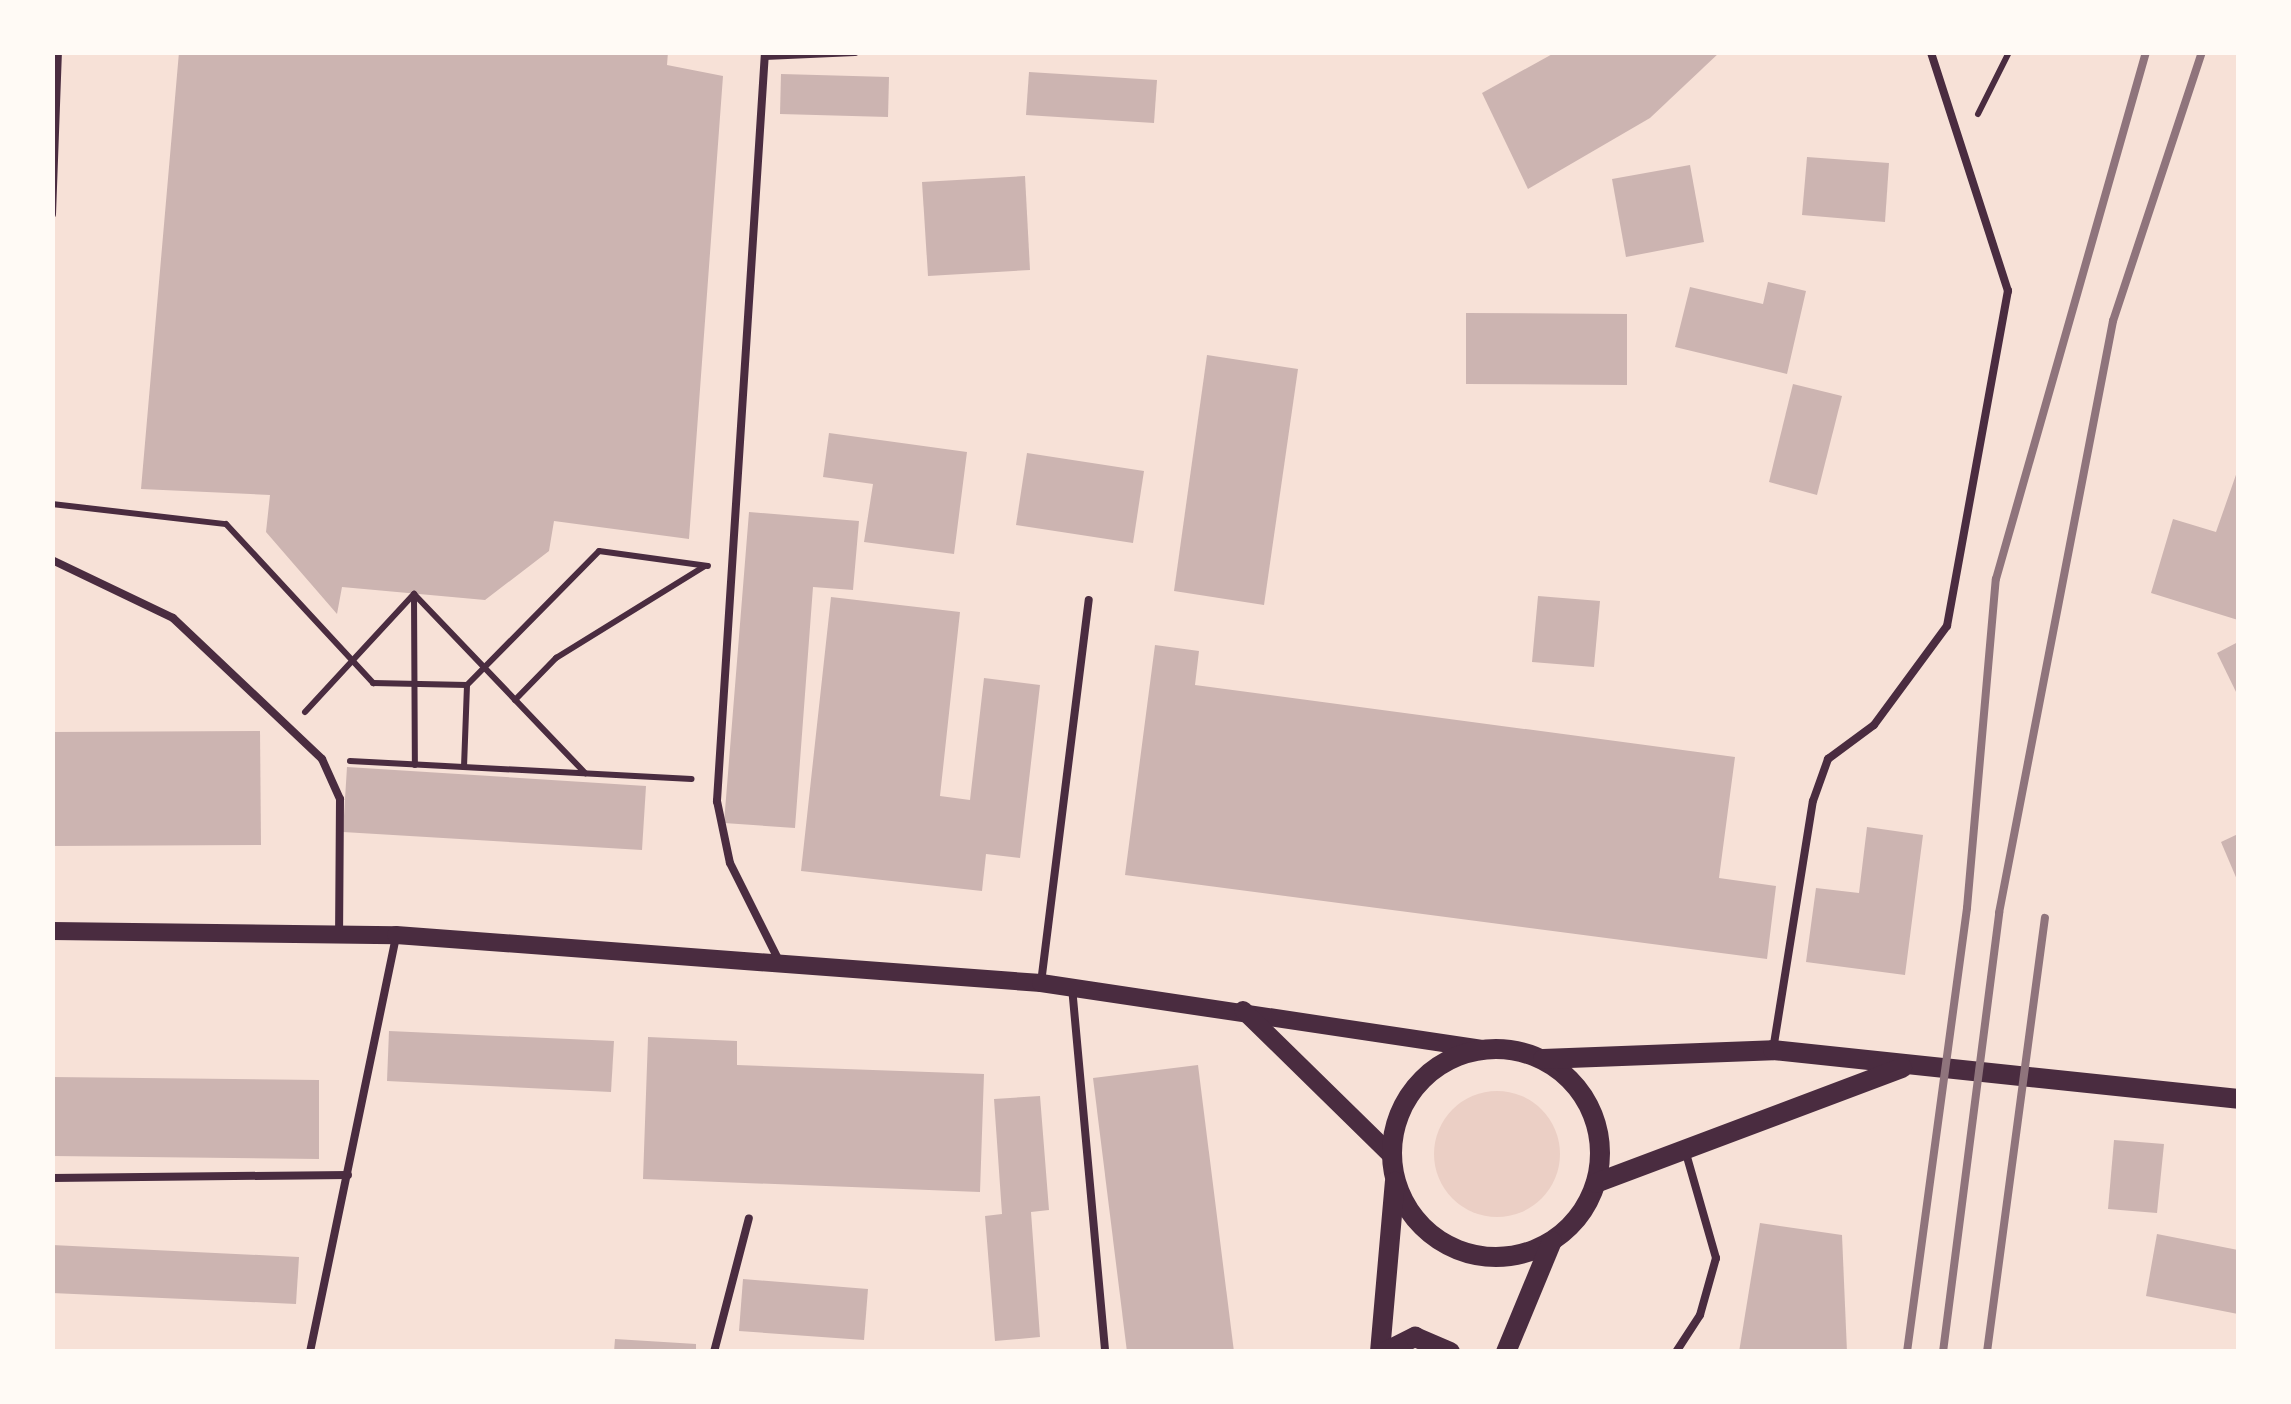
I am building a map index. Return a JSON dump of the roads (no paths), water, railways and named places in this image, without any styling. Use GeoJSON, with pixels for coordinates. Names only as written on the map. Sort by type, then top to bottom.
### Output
{"type":"FeatureCollection","features":[{"type":"Feature","properties":{"kind":"main road"},"geometry":{"type":"LineString","coordinates":[[1450,1352],[1414,1337],[1382,1352],[1395,1180],[1392,1156],[1416,1085],[1482,1049],[1543,1059],[1773,1050],[2238,1099]]}},
{"type":"Feature","properties":{"kind":"main road"},"geometry":{"type":"LineString","coordinates":[[1543,1059],[1592,1111],[1596,1183]]}},
{"type":"Feature","properties":{"kind":"main road"},"geometry":{"type":"LineString","coordinates":[[1506,1352],[1552,1241],[1596,1183],[1908,1066]]}},
{"type":"Feature","properties":{"kind":"main road"},"geometry":{"type":"LineString","coordinates":[[1395,1180],[1412,1214],[1458,1250],[1497,1257],[1552,1241]]}},
{"type":"Feature","properties":{"kind":"street"},"geometry":{"type":"LineString","coordinates":[[52,931],[396,936],[1041,983],[1243,1009],[1482,1049]]}},
{"type":"Feature","properties":{"kind":"street"},"geometry":{"type":"LineString","coordinates":[[1243,1009],[1392,1156]]}},
{"type":"Feature","properties":{"kind":"lane"},"geometry":{"type":"LineString","coordinates":[[52,214],[58,52]]}},
{"type":"Feature","properties":{"kind":"lane"},"geometry":{"type":"LineString","coordinates":[[780,963],[730,864],[718,781],[765,54],[855,52]]}},
{"type":"Feature","properties":{"kind":"lane"},"geometry":{"type":"LineString","coordinates":[[1773,1050],[1813,801],[1828,759],[1874,725],[1947,626],[2008,291],[1964,140],[1931,52]]}},
{"type":"Feature","properties":{"kind":"lane"},"geometry":{"type":"LineString","coordinates":[[52,560],[173,618],[292,727],[322,760],[340,799],[339,934]]}},
{"type":"Feature","properties":{"kind":"lane"},"geometry":{"type":"LineString","coordinates":[[1041,983],[1089,600]]}},
{"type":"Feature","properties":{"kind":"lane"},"geometry":{"type":"LineString","coordinates":[[310,1352],[396,936]]}},
{"type":"Feature","properties":{"kind":"lane"},"geometry":{"type":"LineString","coordinates":[[1072,987],[1104,1352]]}},
{"type":"Feature","properties":{"kind":"lane"},"geometry":{"type":"LineString","coordinates":[[1676,1352],[1700,1315],[1716,1258],[1684,1149]]}},
{"type":"Feature","properties":{"kind":"lane"},"geometry":{"type":"LineString","coordinates":[[52,1178],[348,1175]]}},
{"type":"Feature","properties":{"kind":"lane"},"geometry":{"type":"LineString","coordinates":[[714,1352],[750,1218]]}},
{"type":"Feature","properties":{"kind":"railway"},"geometry":{"type":"LineString","coordinates":[[1907,1352],[1967,908],[1996,579],[2146,52]]}},
{"type":"Feature","properties":{"kind":"railway"},"geometry":{"type":"LineString","coordinates":[[1943,1352],[1999,913],[2113,321],[2202,52]]}},
{"type":"Feature","properties":{"kind":"railway"},"geometry":{"type":"LineString","coordinates":[[1987,1352],[2045,918]]}}]}
